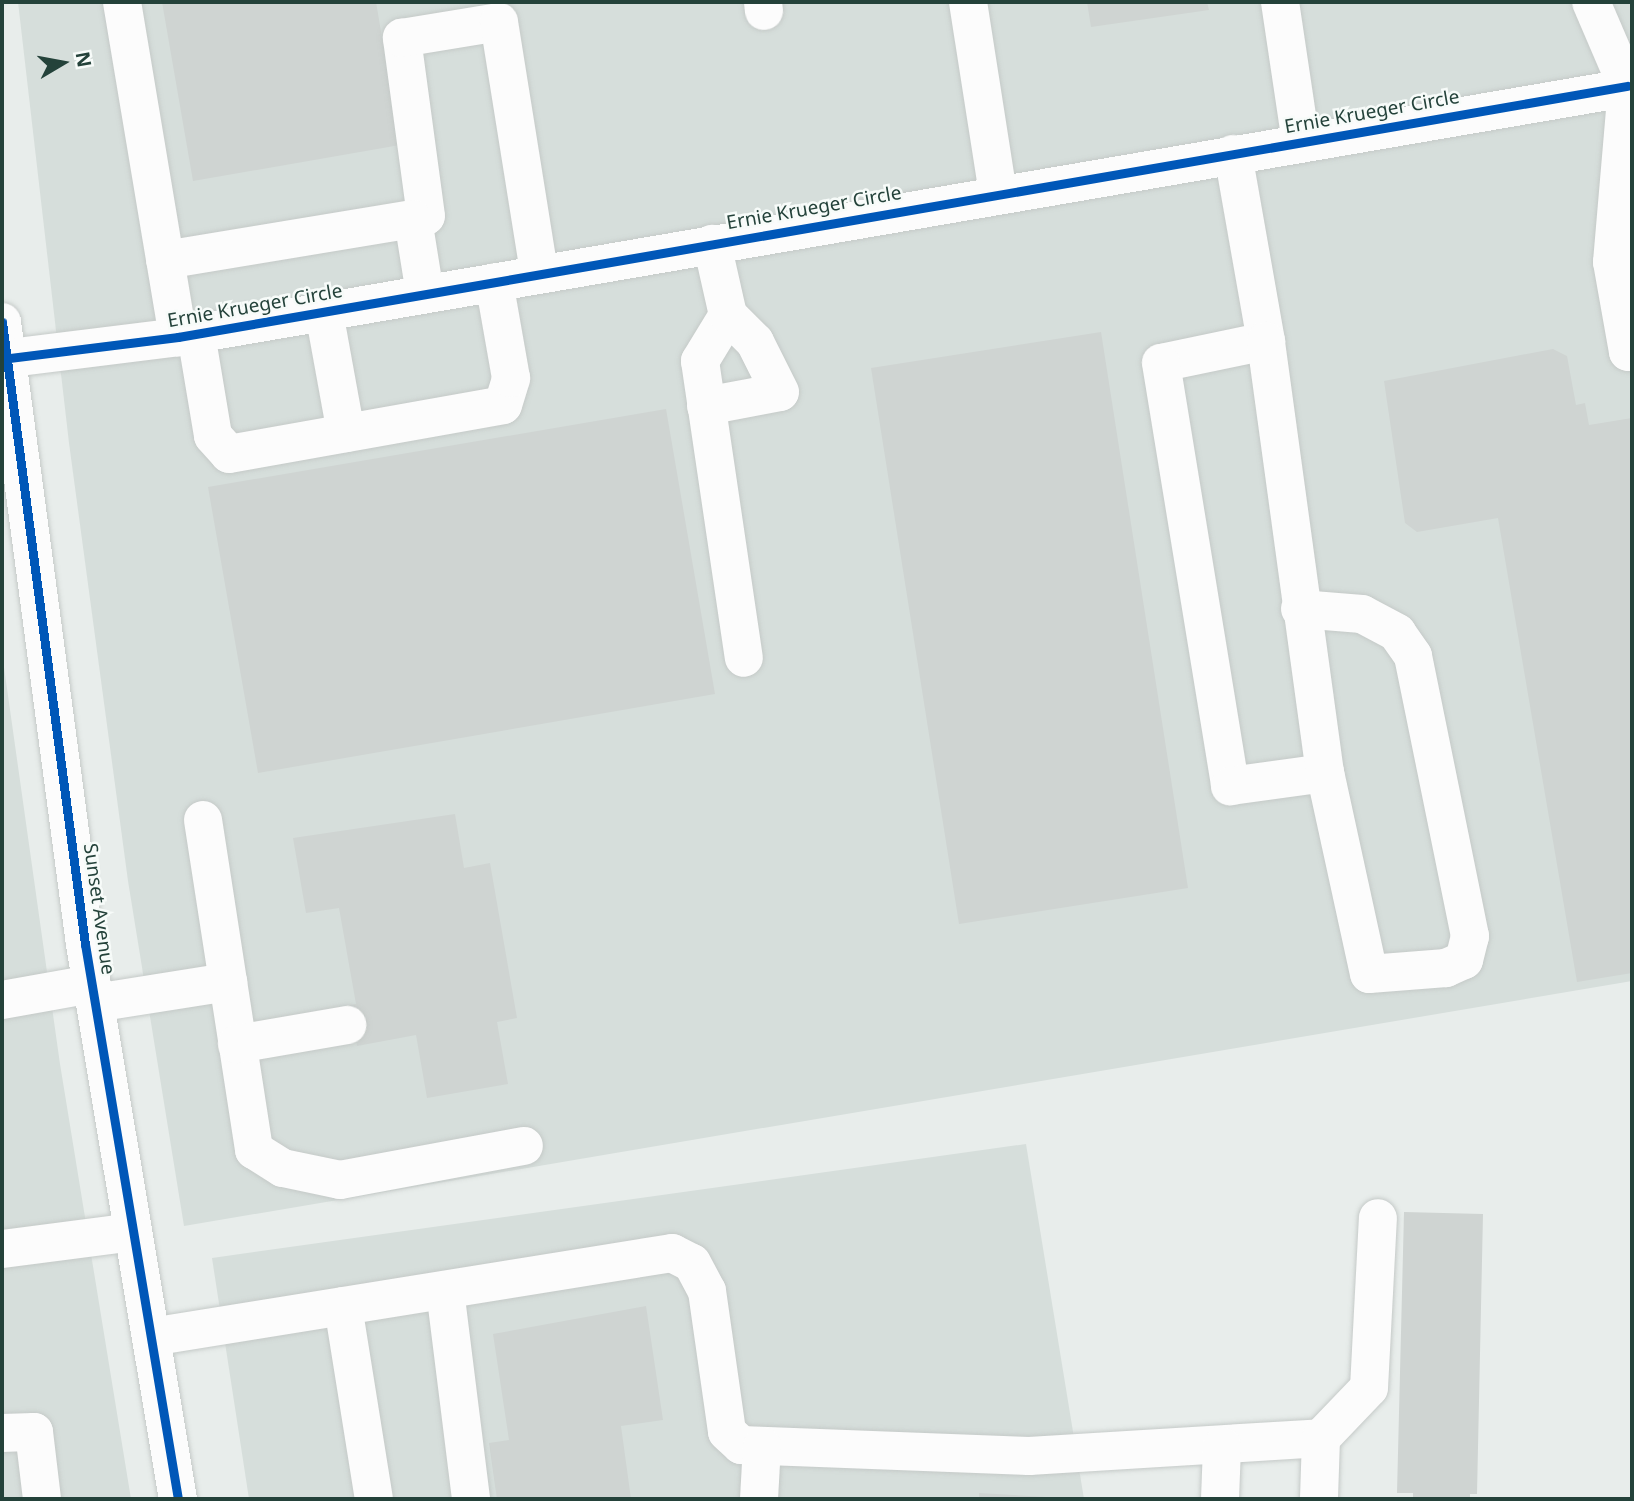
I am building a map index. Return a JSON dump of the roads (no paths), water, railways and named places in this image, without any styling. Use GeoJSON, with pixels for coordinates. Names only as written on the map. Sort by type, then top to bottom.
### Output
{"type":"FeatureCollection","features":[{"type":"Feature","properties":{"kind":"street"},"geometry":{"type":"LineString","coordinates":[[122,2],[165,260],[213,436],[219,448],[229,454],[503,405],[511,378],[494,282]]}},
{"type":"Feature","properties":{"kind":"street"},"geometry":{"type":"LineString","coordinates":[[968,2],[998,194]]}},
{"type":"Feature","properties":{"kind":"street"},"geometry":{"type":"LineString","coordinates":[[1280,2],[1301,142]]}},
{"type":"Feature","properties":{"kind":"street"},"geometry":{"type":"LineString","coordinates":[[1591,2],[1631,83],[1622,261],[1628,352],[1632,351]]}},
{"type":"Feature","properties":{"kind":"street"},"geometry":{"type":"LineString","coordinates":[[165,260],[426,216],[402,38],[498,12],[539,273]]}},
{"type":"Feature","properties":{"kind":"street","name":"Ernie Krueger Circle"},"geometry":{"type":"LineString","coordinates":[[3,347],[187,336],[1631,83]]}},
{"type":"Feature","properties":{"kind":"street"},"geometry":{"type":"LineString","coordinates":[[1233,154],[1266,341],[1300,609],[1325,773],[1369,974],[1446,968],[1464,960],[1470,936],[1413,656],[1397,633],[1362,614],[1300,609]]}},
{"type":"Feature","properties":{"kind":"street"},"geometry":{"type":"LineString","coordinates":[[413,219],[425,294]]}},
{"type":"Feature","properties":{"kind":"street"},"geometry":{"type":"LineString","coordinates":[[706,406],[780,392],[755,341],[728,315],[712,244]]}},
{"type":"Feature","properties":{"kind":"street"},"geometry":{"type":"LineString","coordinates":[[324,312],[346,433]]}},
{"type":"Feature","properties":{"kind":"street"},"geometry":{"type":"LineString","coordinates":[[728,315],[700,361],[744,658]]}},
{"type":"Feature","properties":{"kind":"street"},"geometry":{"type":"LineString","coordinates":[[1266,341],[1161,363],[1230,786],[1325,773]]}},
{"type":"Feature","properties":{"kind":"street","name":"Sunset Avenue"},"geometry":{"type":"LineString","coordinates":[[3,347],[94,994],[178,1499]]}},
{"type":"Feature","properties":{"kind":"street"},"geometry":{"type":"LineString","coordinates":[[203,820],[254,1150],[283,1168],[340,1180],[524,1146]]}},
{"type":"Feature","properties":{"kind":"street"},"geometry":{"type":"LineString","coordinates":[[2,1000],[228,982]]}},
{"type":"Feature","properties":{"kind":"street"},"geometry":{"type":"LineString","coordinates":[[237,1044],[347,1025]]}},
{"type":"Feature","properties":{"kind":"street"},"geometry":{"type":"LineString","coordinates":[[151,1337],[672,1253],[692,1263],[707,1291],[727,1432],[741,1445],[1030,1456],[1321,1438],[1369,1388],[1378,1219]]}},
{"type":"Feature","properties":{"kind":"street"},"geometry":{"type":"LineString","coordinates":[[2,1249],[133,1231]]}},
{"type":"Feature","properties":{"kind":"street"},"geometry":{"type":"LineString","coordinates":[[446,1290],[471,1499]]}},
{"type":"Feature","properties":{"kind":"street"},"geometry":{"type":"LineString","coordinates":[[343,1306],[374,1499]]}},
{"type":"Feature","properties":{"kind":"street"},"geometry":{"type":"LineString","coordinates":[[2,1433],[34,1432],[42,1499]]}},
{"type":"Feature","properties":{"kind":"street"},"geometry":{"type":"LineString","coordinates":[[1319,1499],[1321,1438]]}},
{"type":"Feature","properties":{"kind":"street"},"geometry":{"type":"LineString","coordinates":[[759,1499],[762,1446]]}},
{"type":"Feature","properties":{"kind":"street"},"geometry":{"type":"LineString","coordinates":[[1220,1499],[1222,1446]]}}]}
